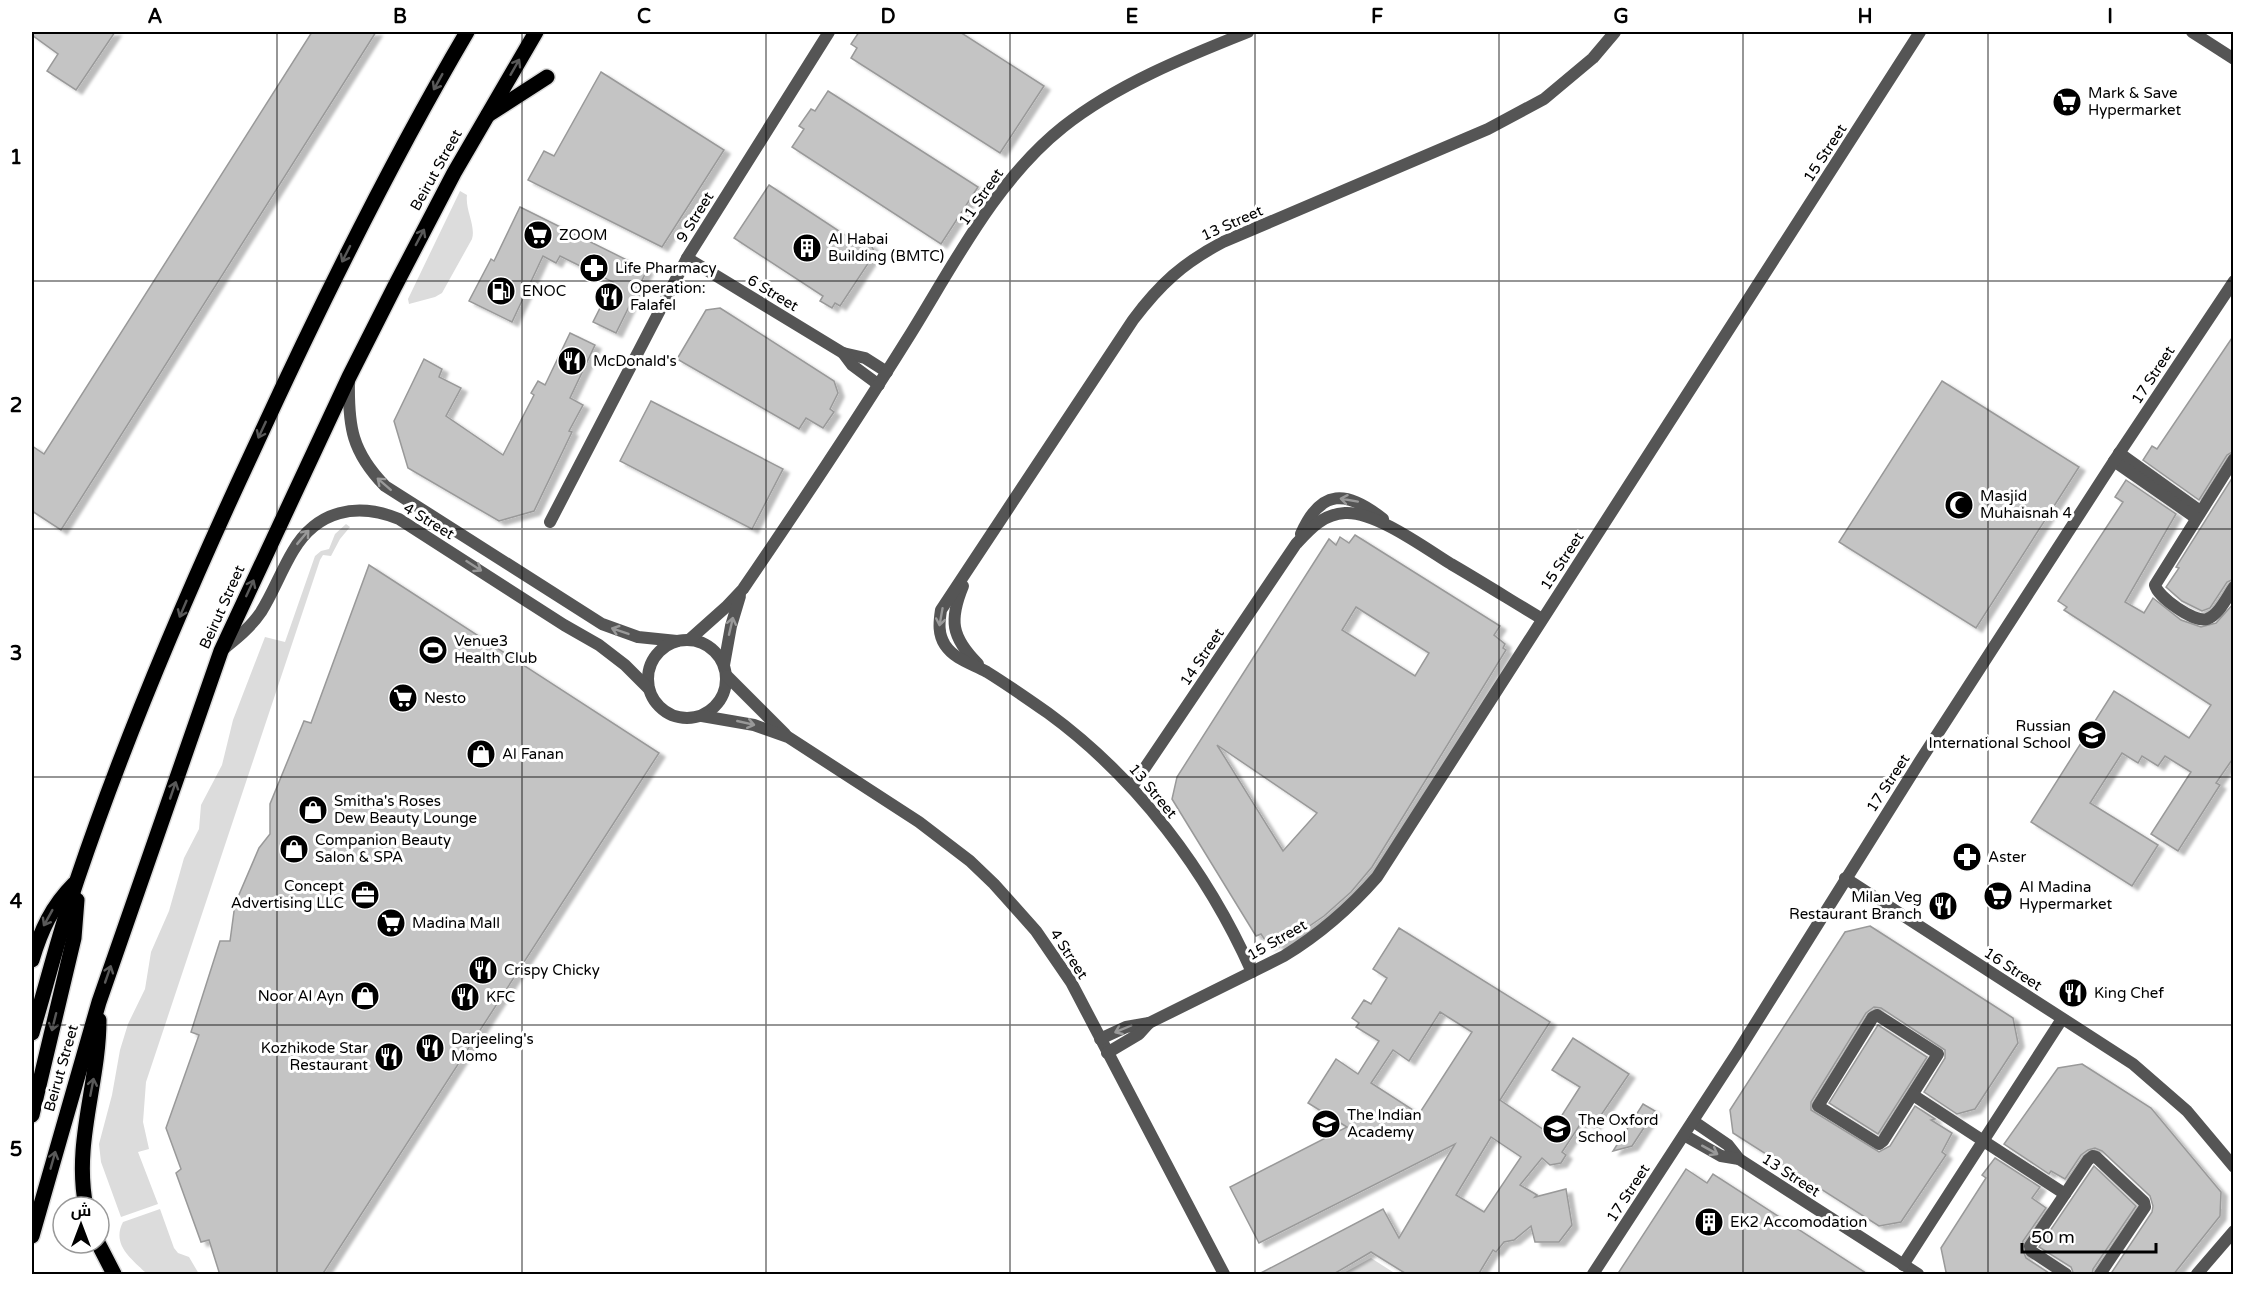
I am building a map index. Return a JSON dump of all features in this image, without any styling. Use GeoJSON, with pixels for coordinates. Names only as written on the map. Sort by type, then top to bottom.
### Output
{"type":"FeatureCollection","features":[{"type":"Feature","properties":{"kind":"main road"},"geometry":{"type":"LineString","coordinates":[[32,1034],[76,882],[147,691],[236,487],[336,273],[412,127],[466,32]]}},
{"type":"Feature","properties":{"kind":"main road","name":"Beirut Street"},"geometry":{"type":"LineString","coordinates":[[32,1236],[99,1002],[221,651],[350,377],[424,230],[536,32]]}},
{"type":"Feature","properties":{"kind":"main road"},"geometry":{"type":"LineString","coordinates":[[486,117],[547,77]]}},
{"type":"Feature","properties":{"kind":"main road"},"geometry":{"type":"LineString","coordinates":[[32,960],[47,918],[76,882]]}},
{"type":"Feature","properties":{"kind":"main road"},"geometry":{"type":"LineString","coordinates":[[32,1115],[74,938],[76,882]]}},
{"type":"Feature","properties":{"kind":"main road"},"geometry":{"type":"LineString","coordinates":[[84,1195],[82,1148],[97,1058],[99,1002]]}},
{"type":"Feature","properties":{"kind":"main road"},"geometry":{"type":"LineString","coordinates":[[104,1255],[114,1275]]}},
{"type":"Feature","properties":{"kind":"street","name":"9 Street"},"geometry":{"type":"LineString","coordinates":[[550,522],[687,258],[829,32]]}},
{"type":"Feature","properties":{"kind":"street","name":"13 Street"},"geometry":{"type":"LineString","coordinates":[[1252,972],[1237,938],[1208,890],[1132,787],[1069,729],[985,671],[963,648],[955,631],[956,603],[971,568],[1133,320],[1151,295],[1172,274],[1196,256],[1223,242],[1488,129],[1544,99],[1593,58],[1615,32]]}},
{"type":"Feature","properties":{"kind":"street","name":"15 Street"},"geometry":{"type":"LineString","coordinates":[[1100,1040],[1126,1027],[1149,1023],[1284,956],[1324,930],[1377,877],[1920,32]]}},
{"type":"Feature","properties":{"kind":"street"},"geometry":{"type":"LineString","coordinates":[[2192,32],[2234,59]]}},
{"type":"Feature","properties":{"kind":"street","name":"11 Street"},"geometry":{"type":"LineString","coordinates":[[683,640],[726,608],[743,589],[879,385],[990,208],[1042,145],[1106,97],[1240,33]]}},
{"type":"Feature","properties":{"kind":"street","name":"6 Street"},"geometry":{"type":"LineString","coordinates":[[687,258],[843,352],[865,358],[887,372]]}},
{"type":"Feature","properties":{"kind":"street","name":"17 Street"},"geometry":{"type":"LineString","coordinates":[[1593,1275],[1684,1135],[1845,878],[2117,457],[2232,287]]}},
{"type":"Feature","properties":{"kind":"street","name":"6 Street"},"geometry":{"type":"LineString","coordinates":[[843,352],[852,365],[879,385]]}},
{"type":"Feature","properties":{"kind":"street","name":"4 Street"},"geometry":{"type":"LineString","coordinates":[[350,377],[349,414],[352,435],[370,471],[385,486],[602,624],[638,637],[683,640]]}},
{"type":"Feature","properties":{"kind":"street"},"geometry":{"type":"LineString","coordinates":[[2117,457],[2198,515]]}},
{"type":"Feature","properties":{"kind":"street"},"geometry":{"type":"LineString","coordinates":[[2234,459],[2155,585],[2156,592],[2192,618],[2200,620],[2209,619],[2215,614],[2234,586]]}},
{"type":"Feature","properties":{"kind":"street","name":"14 Street"},"geometry":{"type":"LineString","coordinates":[[1132,787],[1296,544],[1307,520],[1323,503],[1346,498],[1357,501],[1398,531],[1542,619]]}},
{"type":"Feature","properties":{"kind":"street","name":"4 Street"},"geometry":{"type":"LineString","coordinates":[[221,651],[236,639],[260,613],[302,537],[315,525],[331,516],[348,510],[365,509],[383,512],[399,519],[599,645],[626,665],[649,689]]}},
{"type":"Feature","properties":{"kind":"street","name":"11 Street"},"geometry":{"type":"LineString","coordinates":[[726,671],[731,626],[743,589]]}},
{"type":"Feature","properties":{"kind":"street"},"geometry":{"type":"LineString","coordinates":[[683,640],[700,642],[710,647],[719,655],[726,671],[723,696],[710,712],[702,716],[679,718],[665,712],[655,702],[649,689],[650,664],[666,646],[683,640]]}},
{"type":"Feature","properties":{"kind":"street","name":"4 Street"},"geometry":{"type":"LineString","coordinates":[[726,671],[788,737],[919,822],[962,855],[994,884],[1022,915],[1071,982],[1224,1275]]}},
{"type":"Feature","properties":{"kind":"street","name":"4 Street"},"geometry":{"type":"LineString","coordinates":[[702,716],[737,720],[788,737]]}},
{"type":"Feature","properties":{"kind":"street","name":"16 Street"},"geometry":{"type":"LineString","coordinates":[[1845,878],[2113,1050],[2152,1078],[2187,1111],[2234,1167]]}},
{"type":"Feature","properties":{"kind":"street"},"geometry":{"type":"LineString","coordinates":[[1877,1015],[1938,1054],[1913,1095],[1880,1144],[1818,1106],[1867,1027],[1877,1015]]}},
{"type":"Feature","properties":{"kind":"street"},"geometry":{"type":"LineString","coordinates":[[1903,1265],[2062,1019]]}},
{"type":"Feature","properties":{"kind":"street","name":"15 Street"},"geometry":{"type":"LineString","coordinates":[[1107,1053],[1139,1034],[1149,1023]]}},
{"type":"Feature","properties":{"kind":"street"},"geometry":{"type":"LineString","coordinates":[[1913,1095],[2065,1194]]}},
{"type":"Feature","properties":{"kind":"street","name":"13 Street"},"geometry":{"type":"LineString","coordinates":[[1693,1120],[1728,1144],[1739,1159],[1918,1275]]}},
{"type":"Feature","properties":{"kind":"street","name":"13 Street"},"geometry":{"type":"LineString","coordinates":[[1684,1135],[1721,1156],[1739,1159]]}},
{"type":"Feature","properties":{"kind":"street"},"geometry":{"type":"LineString","coordinates":[[2066,1275],[2030,1248],[2093,1156],[2145,1204],[2145,1209],[2100,1275]]}},
{"type":"Feature","properties":{"kind":"street"},"geometry":{"type":"LineString","coordinates":[[2197,1275],[2234,1232]]}},
{"type":"Feature","properties":{"kind":"shaded area"},"geometry":{"type":"Polygon","coordinates":[[[460,191],[467,195],[473,229],[472,239],[442,293],[409,304],[408,299],[460,191]]]}},
{"type":"Feature","properties":{"kind":"shaded area"},"geometry":{"type":"Polygon","coordinates":[[[346,524],[350,527],[331,556],[323,555],[320,560],[146,1082],[143,1122],[149,1149],[138,1152],[158,1204],[121,1217],[101,1162],[99,1144],[112,1095],[120,1050],[128,1024],[145,989],[151,952],[169,911],[184,858],[199,829],[201,805],[222,765],[233,720],[265,637],[285,642],[315,556],[329,549],[335,534],[346,524]]]}},
{"type":"Feature","properties":{"kind":"shaded area"},"geometry":{"type":"Polygon","coordinates":[[[160,1209],[174,1248],[178,1253],[189,1257],[199,1274],[147,1274],[121,1245],[120,1230],[123,1222],[160,1209]]]}},
{"type":"Feature","properties":{"kind":"shaded area"},"geometry":{"type":"Polygon","coordinates":[[[1371,1258],[1396,1274],[1342,1274],[1371,1258]]]}},
{"type":"Feature","properties":{"kind":"building"},"geometry":{"type":"Polygon","coordinates":[[[32,32],[115,32],[76,90],[47,71],[58,54],[32,35],[32,32]]]}},
{"type":"Feature","properties":{"kind":"building"},"geometry":{"type":"Polygon","coordinates":[[[312,32],[376,32],[61,530],[32,511],[32,446],[44,454],[312,32]]]}},
{"type":"Feature","properties":{"kind":"building"},"geometry":{"type":"Polygon","coordinates":[[[859,32],[960,32],[1044,86],[1000,153],[851,58],[857,48],[851,44],[859,32]]]}},
{"type":"Feature","properties":{"kind":"building"},"geometry":{"type":"Polygon","coordinates":[[[601,72],[724,150],[662,247],[528,180],[544,151],[554,156],[601,72]]]}},
{"type":"Feature","properties":{"kind":"building"},"geometry":{"type":"Polygon","coordinates":[[[828,91],[978,187],[941,244],[792,147],[804,129],[799,126],[811,109],[815,111],[828,91]]]}},
{"type":"Feature","properties":{"kind":"building","name":"Al Habai Building (BMTC)"},"geometry":{"type":"Polygon","coordinates":[[[769,185],[857,243],[860,239],[871,245],[875,253],[840,306],[835,303],[832,308],[820,301],[823,296],[734,238],[769,185]]]}},
{"type":"Feature","properties":{"kind":"building"},"geometry":{"type":"Polygon","coordinates":[[[520,207],[647,270],[616,333],[593,322],[613,282],[560,256],[556,263],[543,256],[512,322],[469,301],[491,259],[494,261],[520,207]]]}},
{"type":"Feature","properties":{"kind":"building"},"geometry":{"type":"Polygon","coordinates":[[[720,308],[834,381],[838,393],[830,409],[834,412],[823,428],[806,418],[799,429],[677,359],[706,310],[720,308]]]}},
{"type":"Feature","properties":{"kind":"building"},"geometry":{"type":"Polygon","coordinates":[[[570,333],[595,345],[570,398],[583,405],[534,511],[499,521],[408,468],[394,421],[424,359],[442,369],[439,377],[461,388],[446,416],[503,455],[534,395],[531,393],[538,381],[545,385],[570,333]]]}},
{"type":"Feature","properties":{"kind":"building"},"geometry":{"type":"Polygon","coordinates":[[[2234,335],[2234,451],[2227,455],[2199,500],[2143,460],[2152,446],[2157,449],[2234,335]]]}},
{"type":"Feature","properties":{"kind":"building","name":"Masjid Muhaisnah 4"},"geometry":{"type":"Polygon","coordinates":[[[1942,381],[2079,467],[1976,628],[1839,542],[1942,381]]]}},
{"type":"Feature","properties":{"kind":"building"},"geometry":{"type":"Polygon","coordinates":[[[651,401],[783,469],[752,529],[620,461],[651,401]]]}},
{"type":"Feature","properties":{"kind":"building"},"geometry":{"type":"Polygon","coordinates":[[[2234,475],[2234,579],[2227,582],[2210,608],[2202,611],[2182,601],[2166,587],[2179,568],[2176,567],[2234,475]]]}},
{"type":"Feature","properties":{"kind":"building"},"geometry":{"type":"Polygon","coordinates":[[[2126,480],[2176,514],[2125,602],[2144,613],[2153,598],[2181,620],[2201,627],[2216,623],[2234,603],[2234,757],[2216,783],[2220,785],[2178,851],[2151,834],[2191,772],[2165,756],[2158,766],[2142,756],[2138,763],[2122,753],[2090,803],[2158,845],[2132,886],[2031,822],[2114,691],[2189,738],[2211,705],[2064,610],[2067,607],[2058,601],[2123,502],[2115,497],[2126,480]]]}},
{"type":"Feature","properties":{"kind":"building"},"geometry":{"type":"Polygon","coordinates":[[[1355,535],[1500,626],[1494,635],[1505,644],[1503,648],[1506,650],[1372,867],[1351,892],[1324,916],[1279,947],[1275,942],[1269,946],[1261,934],[1256,936],[1172,799],[1177,777],[1329,539],[1336,545],[1340,537],[1349,543],[1355,535]],[[1356,607],[1342,630],[1415,676],[1429,653],[1356,607]],[[1217,745],[1283,851],[1317,813],[1217,745]]]}},
{"type":"Feature","properties":{"kind":"building","name":"Madina Mall"},"geometry":{"type":"Polygon","coordinates":[[[369,565],[659,753],[322,1275],[220,1275],[209,1240],[201,1242],[176,1173],[181,1169],[166,1128],[199,1035],[191,1032],[220,941],[230,941],[235,904],[259,848],[270,834],[270,804],[304,721],[311,723],[369,565]]]}},
{"type":"Feature","properties":{"kind":"building"},"geometry":{"type":"Polygon","coordinates":[[[1870,926],[2013,1018],[2018,1043],[1975,1109],[1957,1114],[1924,1092],[1945,1058],[1945,1050],[1881,1008],[1874,1007],[1866,1013],[1811,1102],[1811,1110],[1879,1152],[1890,1146],[1915,1106],[1935,1119],[1931,1120],[1952,1133],[1942,1152],[1946,1155],[1901,1222],[1879,1226],[1733,1133],[1730,1110],[1845,932],[1870,926]]]}},
{"type":"Feature","properties":{"kind":"building"},"geometry":{"type":"Polygon","coordinates":[[[1399,928],[1550,1022],[1500,1100],[1550,1134],[1580,1087],[1552,1070],[1573,1038],[1629,1074],[1593,1127],[1583,1120],[1562,1152],[1566,1155],[1561,1163],[1550,1165],[1542,1158],[1520,1185],[1537,1195],[1535,1197],[1566,1189],[1572,1225],[1559,1242],[1535,1242],[1531,1226],[1514,1240],[1504,1242],[1496,1252],[1493,1250],[1478,1275],[1408,1275],[1371,1252],[1332,1275],[1257,1275],[1383,1209],[1399,1238],[1455,1144],[1259,1243],[1230,1187],[1347,1127],[1308,1103],[1336,1059],[1358,1074],[1379,1041],[1356,1027],[1359,1023],[1352,1018],[1364,1000],[1371,1004],[1387,978],[1373,969],[1399,928]],[[1440,1012],[1409,1061],[1393,1050],[1371,1083],[1419,1114],[1472,1032],[1440,1012]],[[1491,1137],[1456,1195],[1484,1212],[1521,1157],[1491,1137]]]}},
{"type":"Feature","properties":{"kind":"building"},"geometry":{"type":"Polygon","coordinates":[[[1878,1025],[1927,1057],[1878,1134],[1829,1103],[1878,1025]]]}},
{"type":"Feature","properties":{"kind":"building"},"geometry":{"type":"Polygon","coordinates":[[[2082,1064],[2151,1108],[2221,1192],[2220,1216],[2173,1275],[2110,1275],[2152,1212],[2153,1206],[2150,1196],[2102,1151],[2095,1148],[2081,1155],[2065,1179],[2051,1171],[2049,1174],[2004,1144],[2058,1068],[2082,1064]]]}},
{"type":"Feature","properties":{"kind":"building"},"geometry":{"type":"Polygon","coordinates":[[[1643,1104],[1655,1111],[1632,1146],[1613,1151],[1643,1104]]]}},
{"type":"Feature","properties":{"kind":"building"},"geometry":{"type":"Polygon","coordinates":[[[1995,1158],[2040,1187],[2032,1198],[2046,1208],[2023,1241],[2022,1248],[2026,1258],[2052,1275],[1950,1275],[1946,1272],[1941,1248],[1986,1178],[1982,1175],[1995,1158]]]}},
{"type":"Feature","properties":{"kind":"building"},"geometry":{"type":"Polygon","coordinates":[[[2094,1166],[2136,1206],[2093,1269],[2092,1275],[2074,1275],[2071,1267],[2039,1247],[2094,1166]]]}},
{"type":"Feature","properties":{"kind":"building","name":"EK2 Accomodation"},"geometry":{"type":"Polygon","coordinates":[[[1686,1169],[1707,1183],[1713,1174],[1869,1275],[1617,1275],[1686,1169]]]}},
{"type":"Feature","properties":{"kind":"place","name":"Mark & Save Hypermarket"},"geometry":{"type":"Point","coordinates":[2067,102]}},
{"type":"Feature","properties":{"kind":"place","name":"ZOOM"},"geometry":{"type":"Point","coordinates":[538,235]}},
{"type":"Feature","properties":{"kind":"place","name":"Al Habai Building (BMTC)"},"geometry":{"type":"Point","coordinates":[807,248]}},
{"type":"Feature","properties":{"kind":"place","name":"Life Pharmacy"},"geometry":{"type":"Point","coordinates":[594,268]}},
{"type":"Feature","properties":{"kind":"place","name":"ENOC"},"geometry":{"type":"Point","coordinates":[501,291]}},
{"type":"Feature","properties":{"kind":"place","name":"Operation: Falafel"},"geometry":{"type":"Point","coordinates":[609,297]}},
{"type":"Feature","properties":{"kind":"place","name":"McDonald's"},"geometry":{"type":"Point","coordinates":[572,361]}},
{"type":"Feature","properties":{"kind":"place","name":"Masjid Muhaisnah 4"},"geometry":{"type":"Point","coordinates":[1959,505]}},
{"type":"Feature","properties":{"kind":"place","name":"Venue3 Health Club"},"geometry":{"type":"Point","coordinates":[433,650]}},
{"type":"Feature","properties":{"kind":"place","name":"Nesto"},"geometry":{"type":"Point","coordinates":[403,698]}},
{"type":"Feature","properties":{"kind":"place","name":"Russian International School"},"geometry":{"type":"Point","coordinates":[2092,735]}},
{"type":"Feature","properties":{"kind":"place","name":"Al Fanan"},"geometry":{"type":"Point","coordinates":[481,754]}},
{"type":"Feature","properties":{"kind":"place","name":"Smitha's Roses Dew Beauty Lounge"},"geometry":{"type":"Point","coordinates":[313,810]}},
{"type":"Feature","properties":{"kind":"place","name":"Companion Beauty Salon & SPA"},"geometry":{"type":"Point","coordinates":[294,849]}},
{"type":"Feature","properties":{"kind":"place","name":"Aster"},"geometry":{"type":"Point","coordinates":[1967,857]}},
{"type":"Feature","properties":{"kind":"place","name":"Concept Advertising LLC"},"geometry":{"type":"Point","coordinates":[365,895]}},
{"type":"Feature","properties":{"kind":"place","name":"Al Madina Hypermarket"},"geometry":{"type":"Point","coordinates":[1998,896]}},
{"type":"Feature","properties":{"kind":"place","name":"Milan Veg Restaurant Branch"},"geometry":{"type":"Point","coordinates":[1943,906]}},
{"type":"Feature","properties":{"kind":"place","name":"Madina Mall"},"geometry":{"type":"Point","coordinates":[391,923]}},
{"type":"Feature","properties":{"kind":"place","name":"Crispy Chicky"},"geometry":{"type":"Point","coordinates":[483,970]}},
{"type":"Feature","properties":{"kind":"place","name":"King Chef"},"geometry":{"type":"Point","coordinates":[2073,993]}},
{"type":"Feature","properties":{"kind":"place","name":"Noor Al Ayn"},"geometry":{"type":"Point","coordinates":[365,996]}},
{"type":"Feature","properties":{"kind":"place","name":"KFC"},"geometry":{"type":"Point","coordinates":[465,997]}},
{"type":"Feature","properties":{"kind":"place","name":"Darjeeling's Momo"},"geometry":{"type":"Point","coordinates":[430,1048]}},
{"type":"Feature","properties":{"kind":"place","name":"Kozhikode Star Restaurant"},"geometry":{"type":"Point","coordinates":[389,1057]}},
{"type":"Feature","properties":{"kind":"place","name":"The Indian Academy"},"geometry":{"type":"Point","coordinates":[1326,1124]}},
{"type":"Feature","properties":{"kind":"place","name":"The Oxford School"},"geometry":{"type":"Point","coordinates":[1557,1129]}},
{"type":"Feature","properties":{"kind":"place","name":"EK2 Accomodation"},"geometry":{"type":"Point","coordinates":[1709,1222]}}]}
